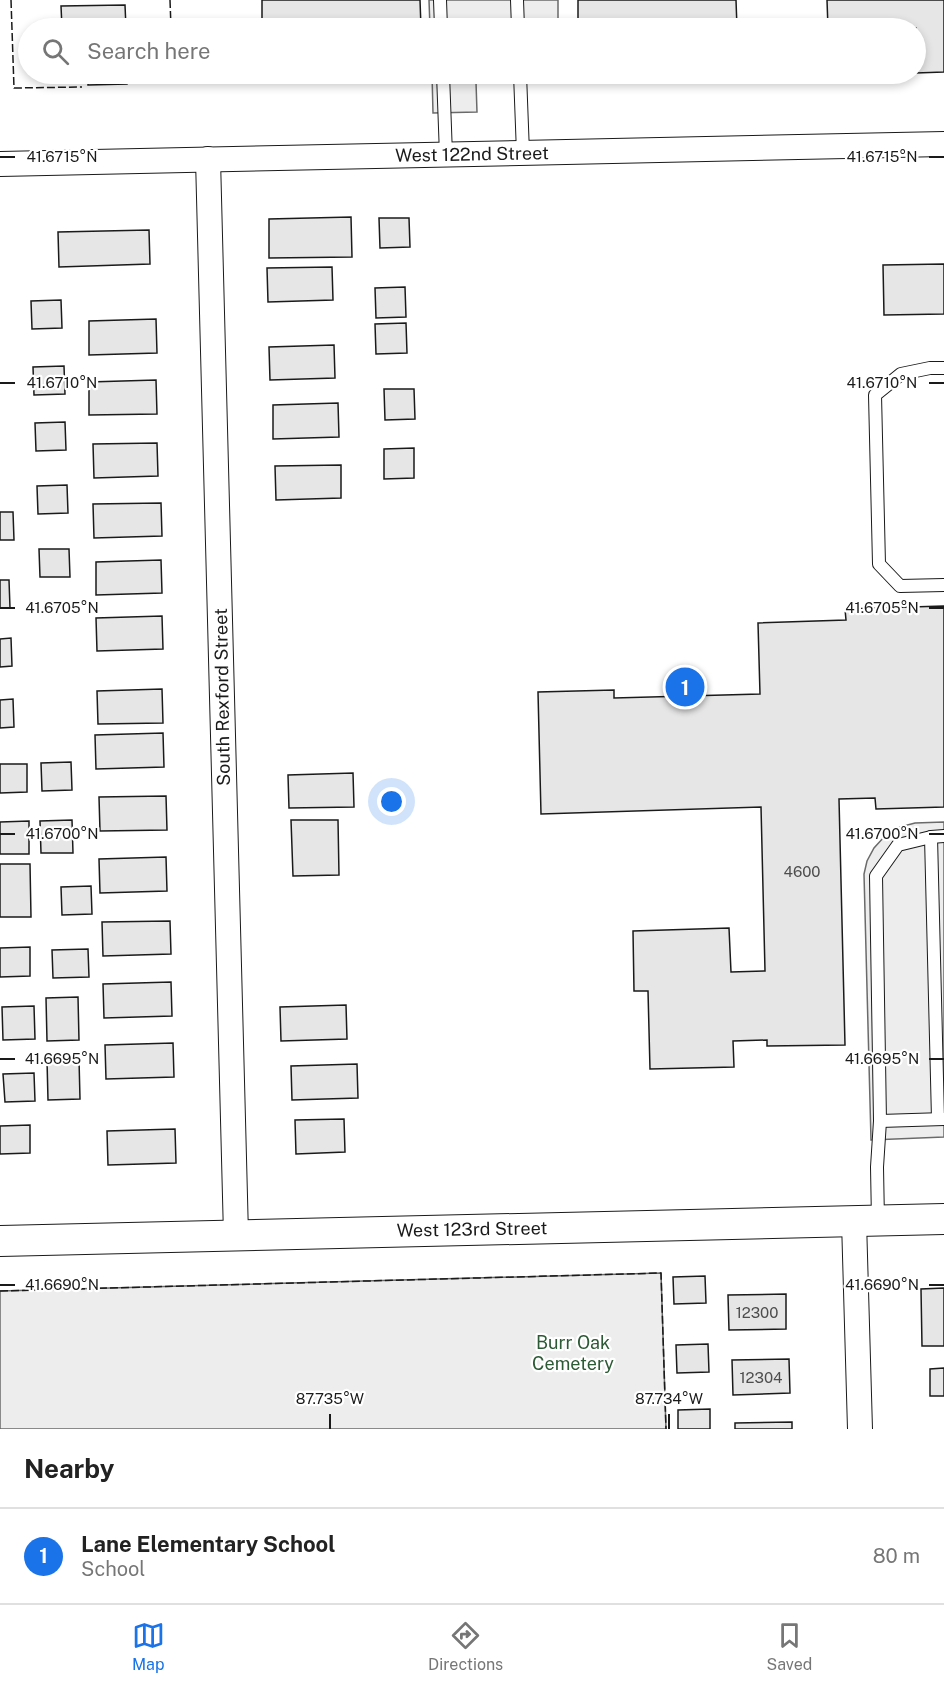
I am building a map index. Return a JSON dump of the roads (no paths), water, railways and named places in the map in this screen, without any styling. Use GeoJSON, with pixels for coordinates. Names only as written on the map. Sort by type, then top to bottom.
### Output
{"type":"FeatureCollection","features":[{"type":"Feature","properties":{"kind":"street","name":"West 122nd Street"},"geometry":{"type":"LineString","coordinates":[[0,164],[944,144]]}},
{"type":"Feature","properties":{"kind":"street","name":"South Rexford Street"},"geometry":{"type":"LineString","coordinates":[[208,159],[236,1235]]}},
{"type":"Feature","properties":{"kind":"street","name":"West 123rd Street"},"geometry":{"type":"LineString","coordinates":[[0,1240],[944,1219]]}},
{"type":"Feature","properties":{"kind":"street"},"geometry":{"type":"LineString","coordinates":[[860,1429],[866,1221]]}},
{"type":"Feature","properties":{"kind":"lane"},"geometry":{"type":"LineString","coordinates":[[440,0],[441,18]]}},
{"type":"Feature","properties":{"kind":"lane"},"geometry":{"type":"LineString","coordinates":[[517,0],[518,18]]}},
{"type":"Feature","properties":{"kind":"lane"},"geometry":{"type":"LineString","coordinates":[[443,84],[446,155]]}},
{"type":"Feature","properties":{"kind":"lane"},"geometry":{"type":"LineString","coordinates":[[520,84],[523,153]]}},
{"type":"Feature","properties":{"kind":"lane"},"geometry":{"type":"LineString","coordinates":[[944,368],[930,368],[901,374],[875,395],[879,564],[900,586],[944,585]]}},
{"type":"Feature","properties":{"kind":"lane"},"geometry":{"type":"LineString","coordinates":[[866,1221],[877,1167],[880,1121],[876,876],[898,845],[938,836],[941,1119],[880,1121]]}},
{"type":"Feature","properties":{"kind":"place","name":"Lane Elementary School"},"geometry":{"type":"Point","coordinates":[685,687]}},
{"type":"Feature","properties":{"kind":"park label","name":"Burr Oak Cemetery"},"geometry":{"type":"Point","coordinates":[573,1352]}}]}
